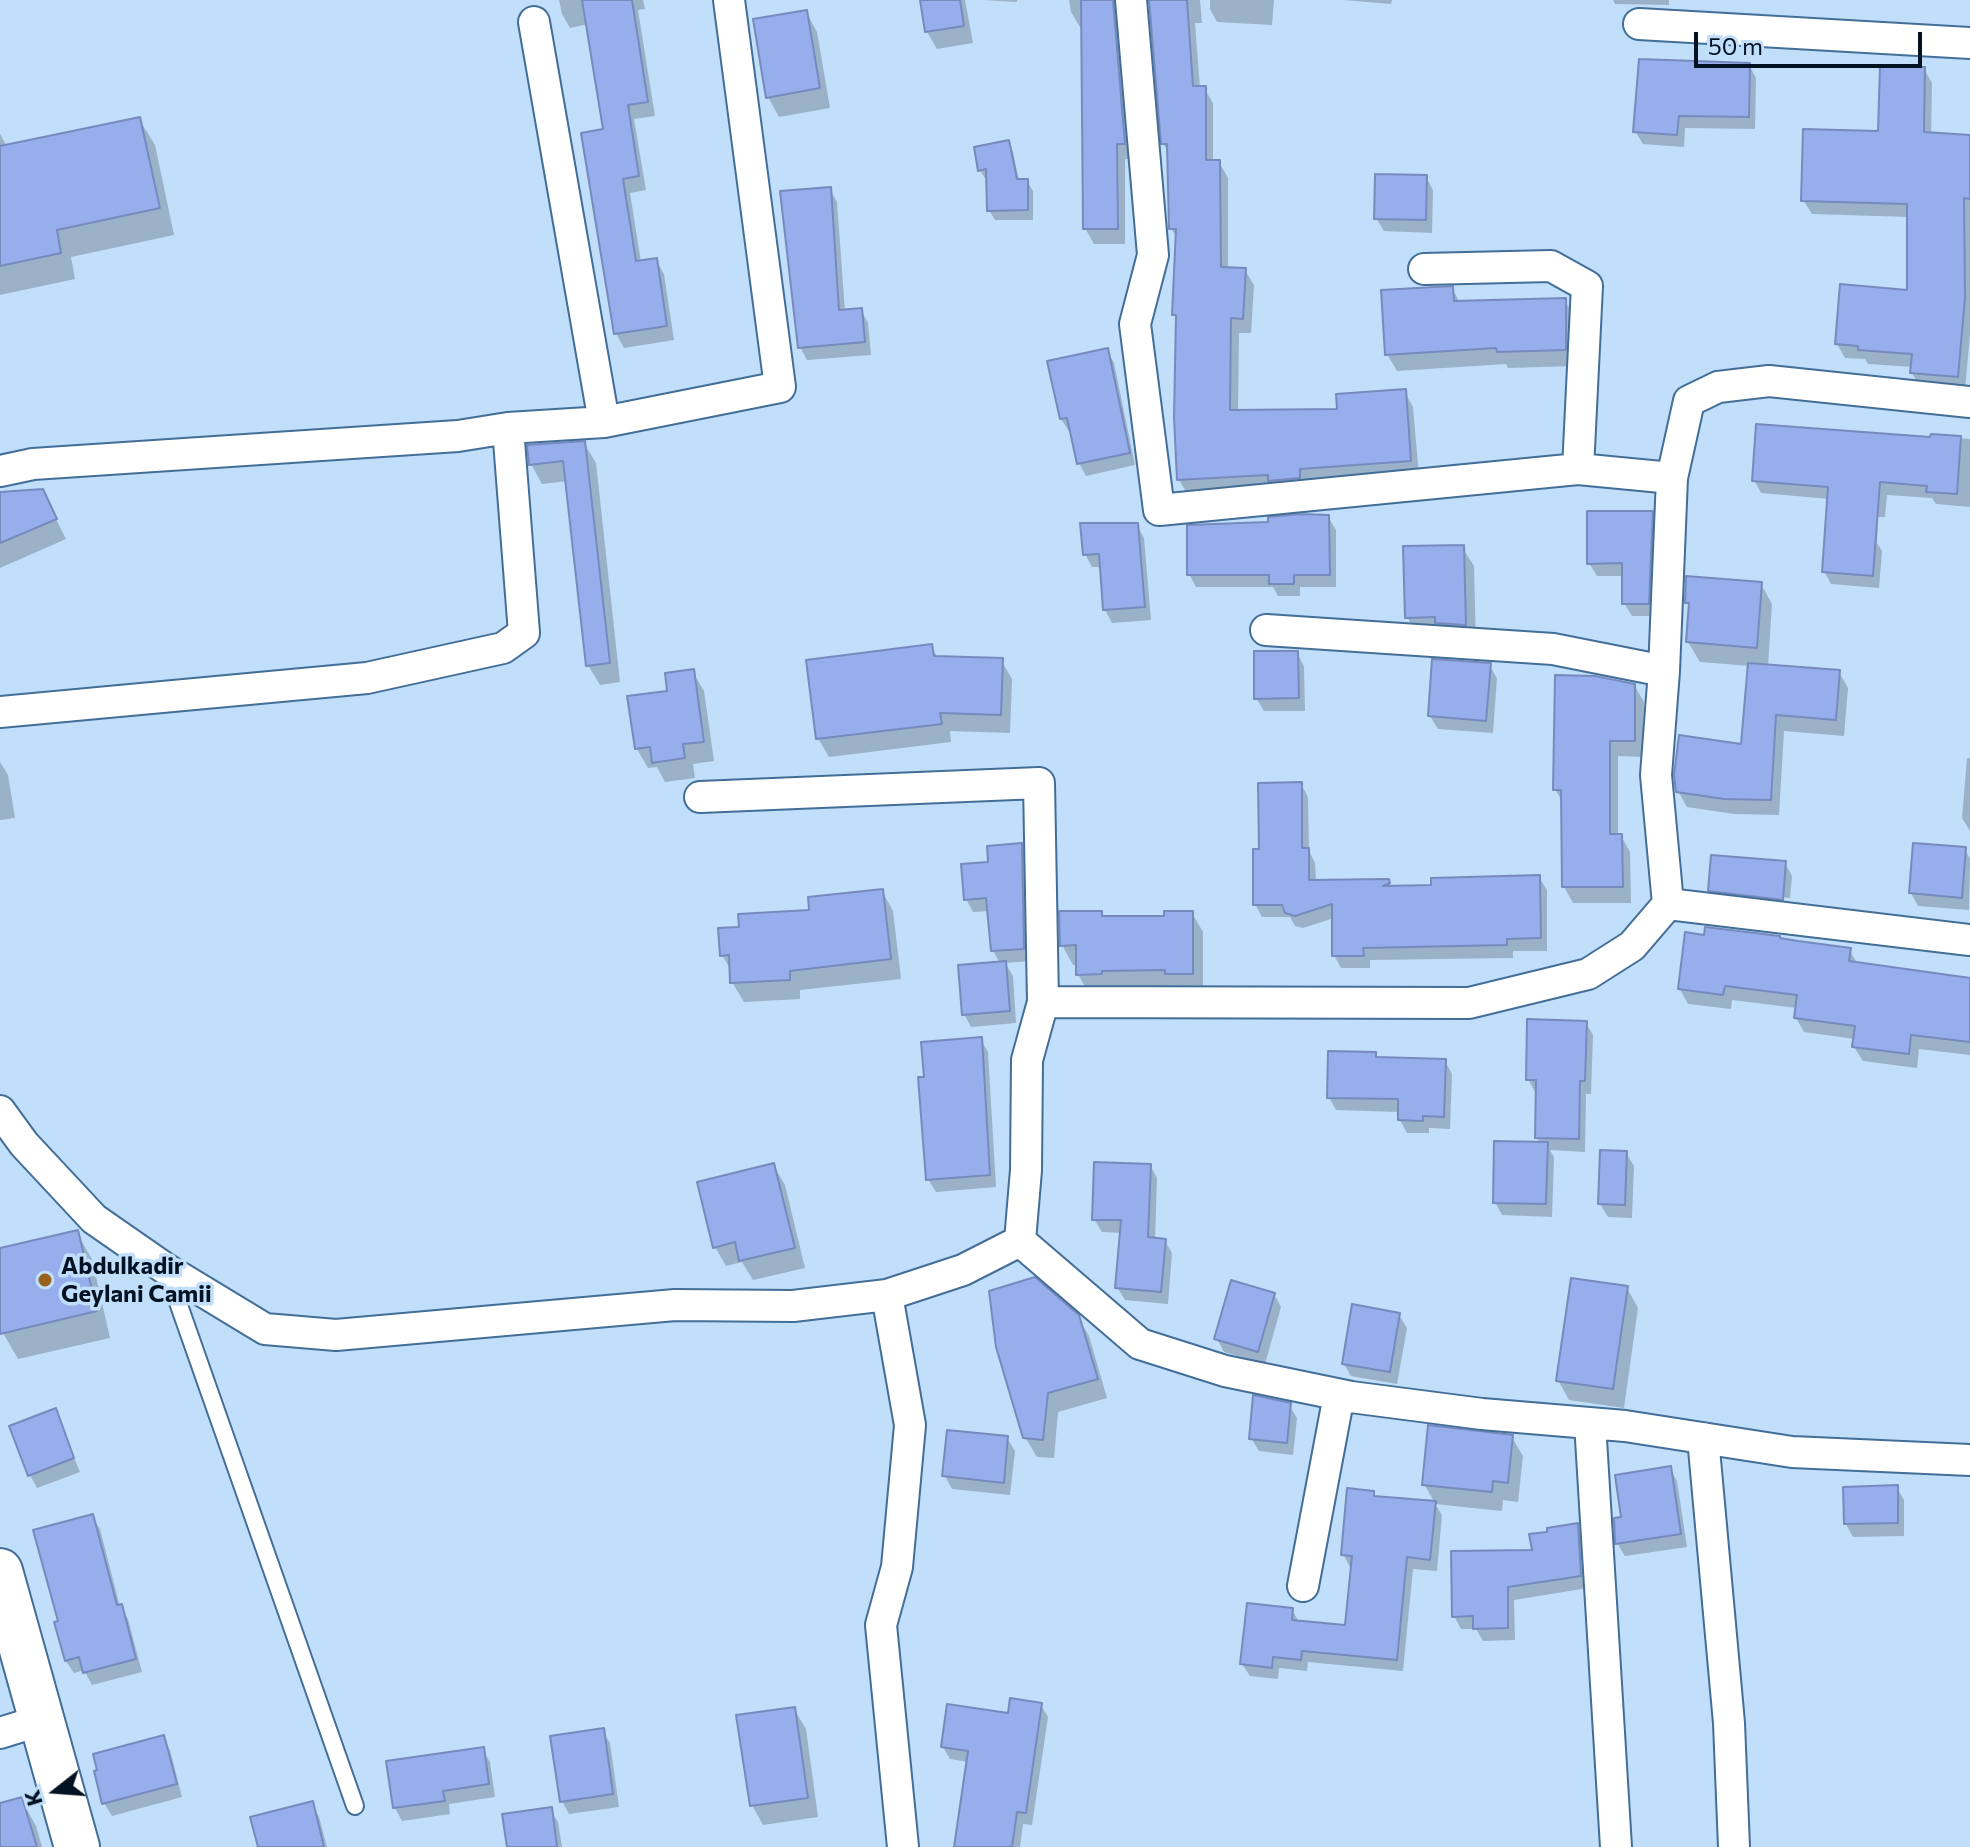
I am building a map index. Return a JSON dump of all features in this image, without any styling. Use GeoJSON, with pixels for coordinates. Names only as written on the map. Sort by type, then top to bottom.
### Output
{"type":"FeatureCollection","features":[{"type":"Feature","properties":{"kind":"street"},"geometry":{"type":"LineString","coordinates":[[0,471],[33,464],[458,436],[508,428],[604,422],[780,387],[729,0]]}},
{"type":"Feature","properties":{"kind":"street"},"geometry":{"type":"LineString","coordinates":[[1131,0],[1153,255],[1135,324],[1159,510],[1578,469],[1672,478]]}},
{"type":"Feature","properties":{"kind":"street"},"geometry":{"type":"LineString","coordinates":[[534,22],[604,422]]}},
{"type":"Feature","properties":{"kind":"street"},"geometry":{"type":"LineString","coordinates":[[1639,24],[1970,43]]}},
{"type":"Feature","properties":{"kind":"street"},"geometry":{"type":"LineString","coordinates":[[1424,269],[1551,266],[1587,286],[1578,469]]}},
{"type":"Feature","properties":{"kind":"street"},"geometry":{"type":"LineString","coordinates":[[1043,1002],[1469,1003],[1588,974],[1632,946],[1668,904],[1656,775],[1672,478],[1689,401],[1718,387],[1769,381],[1970,402]]}},
{"type":"Feature","properties":{"kind":"street"},"geometry":{"type":"LineString","coordinates":[[0,712],[367,678],[503,648],[524,633],[508,428]]}},
{"type":"Feature","properties":{"kind":"street"},"geometry":{"type":"LineString","coordinates":[[1266,630],[1553,649],[1664,671]]}},
{"type":"Feature","properties":{"kind":"street"},"geometry":{"type":"LineString","coordinates":[[700,797],[1039,783],[1043,1002],[1027,1060],[1026,1170],[1020,1241]]}},
{"type":"Feature","properties":{"kind":"street"},"geometry":{"type":"LineString","coordinates":[[1668,904],[1970,940]]}},
{"type":"Feature","properties":{"kind":"street"},"geometry":{"type":"LineString","coordinates":[[0,1111],[24,1144],[94,1219],[166,1269],[265,1329],[336,1335],[675,1305],[793,1306],[887,1295],[963,1270],[1020,1241]]}},
{"type":"Feature","properties":{"kind":"street"},"geometry":{"type":"LineString","coordinates":[[1020,1241],[1140,1344],[1225,1371],[1339,1395],[1482,1414],[1590,1423],[1792,1452],[1970,1460]]}},
{"type":"Feature","properties":{"kind":"street"},"geometry":{"type":"LineString","coordinates":[[887,1295],[910,1425],[897,1567],[881,1625],[903,1847]]}},
{"type":"Feature","properties":{"kind":"street"},"geometry":{"type":"LineString","coordinates":[[1303,1586],[1339,1395]]}},
{"type":"Feature","properties":{"kind":"street"},"geometry":{"type":"LineString","coordinates":[[1590,1423],[1616,1847]]}},
{"type":"Feature","properties":{"kind":"street"},"geometry":{"type":"LineString","coordinates":[[1703,1438],[1729,1723],[1734,1847]]}},
{"type":"Feature","properties":{"kind":"street"},"geometry":{"type":"LineString","coordinates":[[0,1571],[77,1847]]}},
{"type":"Feature","properties":{"kind":"street"},"geometry":{"type":"LineString","coordinates":[[0,1733],[42,1720]]}},
{"type":"Feature","properties":{"kind":"lane"},"geometry":{"type":"LineString","coordinates":[[166,1269],[355,1806]]}},
{"type":"Feature","properties":{"kind":"building"},"geometry":{"type":"Polygon","coordinates":[[[582,0],[632,0],[648,102],[628,105],[639,176],[623,179],[636,261],[657,258],[667,326],[614,334],[581,133],[603,129],[582,0]]]}},
{"type":"Feature","properties":{"kind":"building"},"geometry":{"type":"Polygon","coordinates":[[[920,0],[960,0],[964,26],[925,32],[920,0]]]}},
{"type":"Feature","properties":{"kind":"building"},"geometry":{"type":"Polygon","coordinates":[[[1081,0],[1113,0],[1125,144],[1117,144],[1118,229],[1083,229],[1081,0]]]}},
{"type":"Feature","properties":{"kind":"building"},"geometry":{"type":"Polygon","coordinates":[[[1149,0],[1187,0],[1193,86],[1206,86],[1206,160],[1220,160],[1221,267],[1246,268],[1243,319],[1231,318],[1230,410],[1337,409],[1336,394],[1406,389],[1411,461],[1300,469],[1300,478],[1268,481],[1268,475],[1177,480],[1174,417],[1176,315],[1172,315],[1176,229],[1169,229],[1167,144],[1161,144],[1149,0]]]}},
{"type":"Feature","properties":{"kind":"building"},"geometry":{"type":"Polygon","coordinates":[[[807,10],[820,88],[766,98],[753,19],[807,10]]]}},
{"type":"Feature","properties":{"kind":"building"},"geometry":{"type":"Polygon","coordinates":[[[1639,59],[1750,63],[1749,117],[1679,116],[1677,135],[1633,132],[1639,59]]]}},
{"type":"Feature","properties":{"kind":"building"},"geometry":{"type":"Polygon","coordinates":[[[1880,66],[1925,67],[1924,132],[1970,135],[1970,199],[1964,198],[1965,298],[1958,377],[1910,373],[1912,354],[1858,350],[1858,346],[1835,344],[1840,284],[1907,290],[1907,204],[1801,201],[1803,129],[1878,131],[1880,66]]]}},
{"type":"Feature","properties":{"kind":"building"},"geometry":{"type":"Polygon","coordinates":[[[140,117],[160,208],[57,230],[61,253],[0,266],[0,146],[140,117]]]}},
{"type":"Feature","properties":{"kind":"building"},"geometry":{"type":"Polygon","coordinates":[[[1009,140],[1017,179],[1028,179],[1028,210],[987,211],[986,169],[978,171],[974,147],[1009,140]]]}},
{"type":"Feature","properties":{"kind":"building"},"geometry":{"type":"Polygon","coordinates":[[[1375,174],[1427,175],[1426,220],[1374,219],[1375,174]]]}},
{"type":"Feature","properties":{"kind":"building"},"geometry":{"type":"Polygon","coordinates":[[[831,187],[839,310],[862,308],[865,342],[798,348],[780,191],[831,187]]]}},
{"type":"Feature","properties":{"kind":"building"},"geometry":{"type":"Polygon","coordinates":[[[1453,286],[1454,301],[1566,298],[1566,350],[1497,352],[1496,348],[1385,355],[1381,290],[1453,286]]]}},
{"type":"Feature","properties":{"kind":"building"},"geometry":{"type":"Polygon","coordinates":[[[1108,348],[1130,453],[1077,464],[1067,418],[1060,419],[1047,361],[1108,348]]]}},
{"type":"Feature","properties":{"kind":"building"},"geometry":{"type":"Polygon","coordinates":[[[1756,424],[1930,437],[1931,434],[1961,436],[1957,494],[1926,492],[1927,486],[1880,482],[1873,576],[1822,572],[1828,487],[1752,481],[1756,424]]]}},
{"type":"Feature","properties":{"kind":"building"},"geometry":{"type":"Polygon","coordinates":[[[585,441],[610,663],[586,666],[563,461],[529,465],[527,445],[585,441]]]}},
{"type":"Feature","properties":{"kind":"building"},"geometry":{"type":"Polygon","coordinates":[[[43,489],[57,519],[0,543],[0,492],[43,489]]]}},
{"type":"Feature","properties":{"kind":"building"},"geometry":{"type":"Polygon","coordinates":[[[1587,511],[1653,511],[1649,604],[1622,604],[1622,563],[1587,564],[1587,511]]]}},
{"type":"Feature","properties":{"kind":"building"},"geometry":{"type":"Polygon","coordinates":[[[1329,515],[1330,575],[1294,575],[1294,584],[1269,584],[1269,575],[1187,575],[1187,525],[1268,522],[1268,517],[1329,515]]]}},
{"type":"Feature","properties":{"kind":"building"},"geometry":{"type":"Polygon","coordinates":[[[1080,523],[1138,523],[1145,607],[1103,610],[1099,554],[1083,555],[1080,523]]]}},
{"type":"Feature","properties":{"kind":"building"},"geometry":{"type":"Polygon","coordinates":[[[1464,545],[1466,625],[1435,623],[1435,617],[1405,618],[1403,546],[1464,545]]]}},
{"type":"Feature","properties":{"kind":"building"},"geometry":{"type":"Polygon","coordinates":[[[1686,576],[1762,582],[1757,648],[1686,642],[1689,603],[1685,603],[1686,576]]]}},
{"type":"Feature","properties":{"kind":"building"},"geometry":{"type":"Polygon","coordinates":[[[932,644],[934,656],[1003,658],[1001,715],[940,713],[942,724],[816,739],[806,660],[932,644]]]}},
{"type":"Feature","properties":{"kind":"building"},"geometry":{"type":"Polygon","coordinates":[[[1254,651],[1298,651],[1299,698],[1254,699],[1254,651]]]}},
{"type":"Feature","properties":{"kind":"building"},"geometry":{"type":"Polygon","coordinates":[[[1432,659],[1491,663],[1486,721],[1428,716],[1432,659]]]}},
{"type":"Feature","properties":{"kind":"building"},"geometry":{"type":"Polygon","coordinates":[[[1748,663],[1840,670],[1836,720],[1776,715],[1771,800],[1724,799],[1676,792],[1674,775],[1679,735],[1741,744],[1748,663]]]}},
{"type":"Feature","properties":{"kind":"building"},"geometry":{"type":"Polygon","coordinates":[[[694,669],[704,742],[683,744],[685,758],[652,763],[650,747],[635,749],[627,696],[667,691],[665,673],[694,669]]]}},
{"type":"Feature","properties":{"kind":"building"},"geometry":{"type":"Polygon","coordinates":[[[1555,675],[1595,676],[1635,684],[1635,741],[1610,741],[1610,834],[1622,834],[1623,887],[1562,887],[1561,790],[1553,790],[1555,675]]]}},
{"type":"Feature","properties":{"kind":"building"},"geometry":{"type":"Polygon","coordinates":[[[1302,782],[1302,848],[1309,848],[1309,880],[1389,879],[1390,883],[1383,886],[1431,885],[1431,878],[1540,875],[1541,938],[1507,939],[1507,945],[1363,948],[1364,956],[1332,956],[1332,904],[1295,916],[1285,913],[1282,905],[1253,905],[1253,849],[1259,849],[1258,783],[1302,782]]]}},
{"type":"Feature","properties":{"kind":"building"},"geometry":{"type":"Polygon","coordinates":[[[1022,843],[1024,949],[991,951],[986,898],[964,900],[961,864],[988,862],[987,846],[1022,843]]]}},
{"type":"Feature","properties":{"kind":"building"},"geometry":{"type":"Polygon","coordinates":[[[1913,843],[1966,847],[1962,898],[1909,893],[1913,843]]]}},
{"type":"Feature","properties":{"kind":"building"},"geometry":{"type":"Polygon","coordinates":[[[1711,855],[1786,861],[1783,900],[1708,891],[1711,855]]]}},
{"type":"Feature","properties":{"kind":"building"},"geometry":{"type":"Polygon","coordinates":[[[883,889],[891,959],[790,971],[790,980],[730,983],[729,955],[720,956],[718,928],[739,927],[738,914],[809,910],[808,897],[883,889]]]}},
{"type":"Feature","properties":{"kind":"building"},"geometry":{"type":"Polygon","coordinates":[[[1059,911],[1102,911],[1102,916],[1164,916],[1164,911],[1193,911],[1193,974],[1165,974],[1165,970],[1102,971],[1102,974],[1076,975],[1076,945],[1060,946],[1059,911]]]}},
{"type":"Feature","properties":{"kind":"building"},"geometry":{"type":"Polygon","coordinates":[[[1705,927],[1851,948],[1849,961],[1970,978],[1970,1042],[1911,1035],[1909,1054],[1852,1047],[1855,1026],[1794,1018],[1797,995],[1725,986],[1723,995],[1678,989],[1685,932],[1704,935],[1705,927]]]}},
{"type":"Feature","properties":{"kind":"building"},"geometry":{"type":"Polygon","coordinates":[[[1006,961],[1010,1011],[962,1015],[958,965],[1006,961]]]}},
{"type":"Feature","properties":{"kind":"building"},"geometry":{"type":"Polygon","coordinates":[[[1527,1019],[1587,1021],[1585,1081],[1580,1081],[1579,1139],[1535,1138],[1536,1080],[1526,1080],[1527,1019]]]}},
{"type":"Feature","properties":{"kind":"building"},"geometry":{"type":"Polygon","coordinates":[[[982,1037],[990,1175],[926,1180],[918,1077],[924,1077],[921,1042],[982,1037]]]}},
{"type":"Feature","properties":{"kind":"building"},"geometry":{"type":"Polygon","coordinates":[[[1328,1051],[1376,1052],[1376,1057],[1446,1059],[1444,1117],[1423,1116],[1423,1121],[1398,1120],[1398,1099],[1327,1098],[1328,1051]]]}},
{"type":"Feature","properties":{"kind":"building"},"geometry":{"type":"Polygon","coordinates":[[[1494,1141],[1548,1142],[1546,1204],[1493,1203],[1494,1141]]]}},
{"type":"Feature","properties":{"kind":"building"},"geometry":{"type":"Polygon","coordinates":[[[1600,1150],[1627,1151],[1625,1205],[1598,1204],[1600,1150]]]}},
{"type":"Feature","properties":{"kind":"building"},"geometry":{"type":"Polygon","coordinates":[[[1094,1162],[1151,1164],[1148,1237],[1166,1239],[1161,1292],[1115,1288],[1121,1220],[1092,1220],[1094,1162]]]}},
{"type":"Feature","properties":{"kind":"building"},"geometry":{"type":"Polygon","coordinates":[[[774,1163],[795,1248],[739,1261],[735,1242],[713,1248],[697,1182],[774,1163]]]}},
{"type":"Feature","properties":{"kind":"building","name":"Abdulkadir Geylani Camii"},"geometry":{"type":"Polygon","coordinates":[[[78,1230],[97,1311],[0,1334],[0,1248],[78,1230]]]}},
{"type":"Feature","properties":{"kind":"building"},"geometry":{"type":"Polygon","coordinates":[[[1035,1277],[1079,1315],[1098,1379],[1048,1393],[1043,1440],[1023,1438],[996,1347],[989,1291],[1035,1277]]]}},
{"type":"Feature","properties":{"kind":"building"},"geometry":{"type":"Polygon","coordinates":[[[1571,1278],[1628,1286],[1613,1389],[1556,1381],[1571,1278]]]}},
{"type":"Feature","properties":{"kind":"building"},"geometry":{"type":"Polygon","coordinates":[[[1231,1280],[1275,1293],[1258,1352],[1214,1339],[1231,1280]]]}},
{"type":"Feature","properties":{"kind":"building"},"geometry":{"type":"Polygon","coordinates":[[[1352,1304],[1400,1313],[1390,1372],[1342,1364],[1352,1304]]]}},
{"type":"Feature","properties":{"kind":"building"},"geometry":{"type":"Polygon","coordinates":[[[1253,1395],[1291,1403],[1287,1443],[1249,1439],[1253,1395]]]}},
{"type":"Feature","properties":{"kind":"building"},"geometry":{"type":"Polygon","coordinates":[[[56,1408],[74,1458],[28,1476],[9,1426],[56,1408]]]}},
{"type":"Feature","properties":{"kind":"building"},"geometry":{"type":"Polygon","coordinates":[[[1428,1425],[1513,1435],[1508,1483],[1493,1481],[1492,1492],[1422,1485],[1428,1425]]]}},
{"type":"Feature","properties":{"kind":"building"},"geometry":{"type":"Polygon","coordinates":[[[947,1430],[1008,1436],[1004,1483],[942,1476],[947,1430]]]}},
{"type":"Feature","properties":{"kind":"building"},"geometry":{"type":"Polygon","coordinates":[[[1671,1466],[1681,1534],[1615,1544],[1614,1518],[1621,1517],[1615,1475],[1671,1466]]]}},
{"type":"Feature","properties":{"kind":"building"},"geometry":{"type":"Polygon","coordinates":[[[1898,1485],[1898,1523],[1844,1524],[1843,1487],[1898,1485]]]}},
{"type":"Feature","properties":{"kind":"building"},"geometry":{"type":"Polygon","coordinates":[[[1347,1488],[1374,1491],[1374,1496],[1436,1501],[1430,1560],[1407,1557],[1397,1660],[1302,1651],[1301,1660],[1273,1657],[1272,1668],[1240,1664],[1247,1603],[1293,1608],[1292,1620],[1345,1625],[1352,1556],[1341,1555],[1347,1488]]]}},
{"type":"Feature","properties":{"kind":"building"},"geometry":{"type":"Polygon","coordinates":[[[93,1514],[117,1605],[122,1604],[136,1659],[83,1673],[79,1657],[65,1661],[54,1622],[58,1621],[33,1530],[93,1514]]]}},
{"type":"Feature","properties":{"kind":"building"},"geometry":{"type":"Polygon","coordinates":[[[1578,1523],[1581,1576],[1508,1587],[1508,1628],[1473,1629],[1473,1616],[1452,1617],[1451,1551],[1532,1550],[1529,1534],[1578,1523]]]}},
{"type":"Feature","properties":{"kind":"building"},"geometry":{"type":"Polygon","coordinates":[[[1010,1698],[1042,1703],[1026,1813],[1017,1812],[1012,1847],[954,1847],[968,1751],[941,1747],[947,1704],[1008,1713],[1010,1698]]]}},
{"type":"Feature","properties":{"kind":"building"},"geometry":{"type":"Polygon","coordinates":[[[795,1707],[808,1798],[750,1806],[736,1715],[795,1707]]]}},
{"type":"Feature","properties":{"kind":"building"},"geometry":{"type":"Polygon","coordinates":[[[604,1728],[613,1794],[560,1802],[550,1736],[604,1728]]]}},
{"type":"Feature","properties":{"kind":"building"},"geometry":{"type":"Polygon","coordinates":[[[164,1735],[177,1784],[102,1804],[93,1754],[164,1735]]]}},
{"type":"Feature","properties":{"kind":"building"},"geometry":{"type":"Polygon","coordinates":[[[484,1747],[489,1784],[443,1791],[445,1801],[393,1808],[386,1761],[484,1747]]]}},
{"type":"Feature","properties":{"kind":"building"},"geometry":{"type":"Polygon","coordinates":[[[22,1797],[37,1847],[0,1847],[0,1803],[22,1797]]]}},
{"type":"Feature","properties":{"kind":"building"},"geometry":{"type":"Polygon","coordinates":[[[313,1801],[324,1847],[258,1847],[250,1817],[313,1801]]]}},
{"type":"Feature","properties":{"kind":"building"},"geometry":{"type":"Polygon","coordinates":[[[552,1807],[557,1847],[507,1847],[502,1814],[552,1807]]]}},
{"type":"Feature","properties":{"kind":"place","name":"Abdulkadir Geylani Camii"},"geometry":{"type":"Point","coordinates":[45,1280]}}]}
